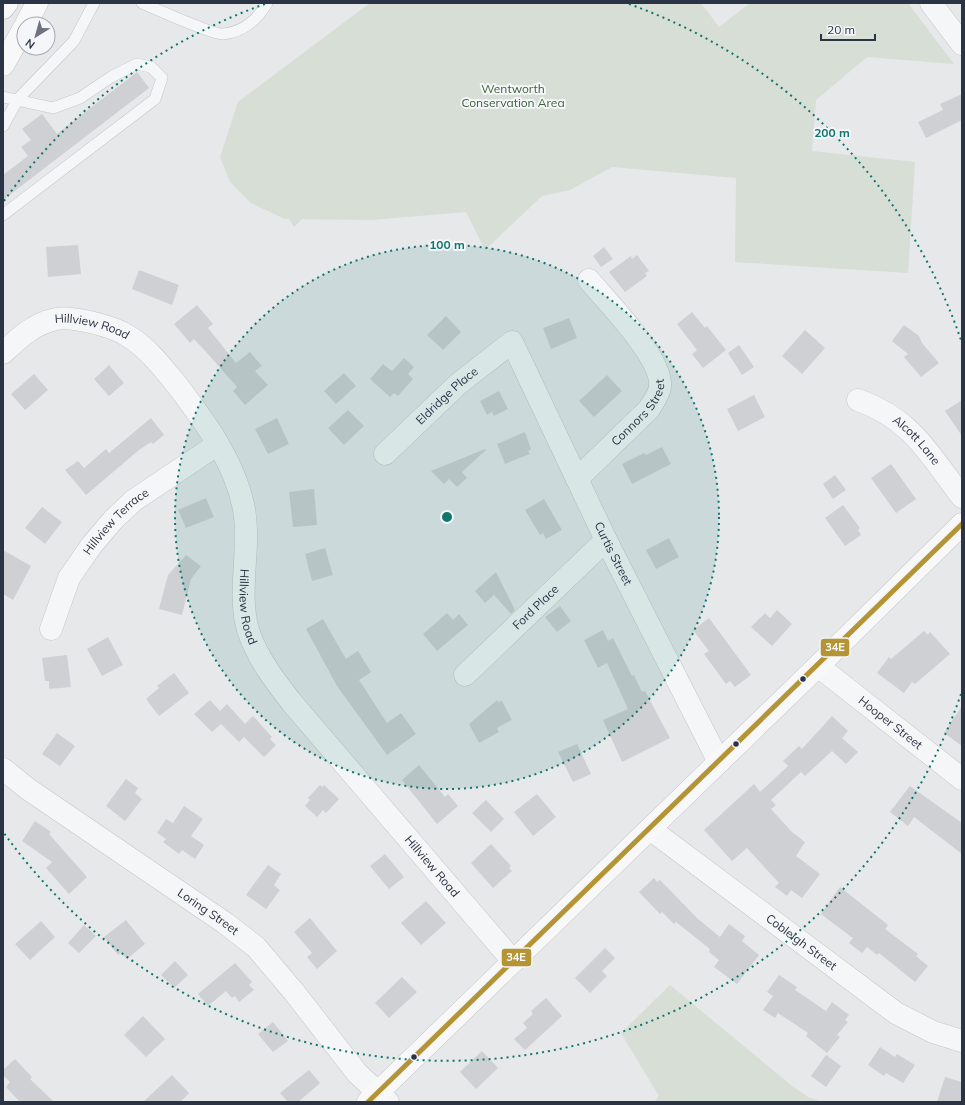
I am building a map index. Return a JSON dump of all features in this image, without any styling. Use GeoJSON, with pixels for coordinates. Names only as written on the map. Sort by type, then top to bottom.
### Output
{"type":"FeatureCollection","features":[{"type":"Feature","properties":{"kind":"main road"},"geometry":{"type":"LineString","coordinates":[[3,8],[8,3]]}},
{"type":"Feature","properties":{"kind":"main road"},"geometry":{"type":"LineString","coordinates":[[3,14],[8,3]]}},
{"type":"Feature","properties":{"kind":"main road"},"geometry":{"type":"LineString","coordinates":[[30,16],[37,3]]}},
{"type":"Feature","properties":{"kind":"main road"},"geometry":{"type":"LineString","coordinates":[[3,65],[16,42]]}},
{"type":"Feature","properties":{"kind":"main road"},"geometry":{"type":"LineString","coordinates":[[378,1099],[513,961],[818,666],[962,524]]}},
{"type":"Feature","properties":{"kind":"street"},"geometry":{"type":"LineString","coordinates":[[931,3],[962,44]]}},
{"type":"Feature","properties":{"kind":"street","name":"Connors Street"},"geometry":{"type":"LineString","coordinates":[[577,479],[649,409],[656,399],[660,388],[659,377],[655,365],[647,352],[630,328],[589,280]]}},
{"type":"Feature","properties":{"kind":"street","name":"Hillview Road"},"geometry":{"type":"LineString","coordinates":[[3,353],[29,329],[56,319],[96,323],[128,336],[159,362],[203,419],[218,444],[229,467],[244,509],[246,533],[244,609],[248,629],[255,648],[264,665],[293,704],[513,961]]}},
{"type":"Feature","properties":{"kind":"street","name":"Curtis Street"},"geometry":{"type":"LineString","coordinates":[[512,342],[606,540],[719,762]]}},
{"type":"Feature","properties":{"kind":"street","name":"Eldridge Place"},"geometry":{"type":"LineString","coordinates":[[385,454],[457,386],[512,342]]}},
{"type":"Feature","properties":{"kind":"street","name":"Alcott Lane"},"geometry":{"type":"LineString","coordinates":[[858,400],[878,407],[896,417],[912,432],[962,497]]}},
{"type":"Feature","properties":{"kind":"street","name":"Hillview Terrace"},"geometry":{"type":"LineString","coordinates":[[50,629],[69,578],[91,546],[112,520],[133,501],[218,444]]}},
{"type":"Feature","properties":{"kind":"street","name":"Ford Place"},"geometry":{"type":"LineString","coordinates":[[465,674],[606,540]]}},
{"type":"Feature","properties":{"kind":"street","name":"Hooper Street"},"geometry":{"type":"LineString","coordinates":[[818,666],[962,779]]}},
{"type":"Feature","properties":{"kind":"street","name":"Loring Street"},"geometry":{"type":"LineString","coordinates":[[3,769],[28,790],[225,923],[256,947],[294,992],[378,1099]]}},
{"type":"Feature","properties":{"kind":"street","name":"Cobleigh Street"},"geometry":{"type":"LineString","coordinates":[[650,829],[890,1009],[914,1023],[962,1041]]}},
{"type":"Feature","properties":{"kind":"lane"},"geometry":{"type":"LineString","coordinates":[[3,126],[18,99],[74,41],[94,3]]}},
{"type":"Feature","properties":{"kind":"lane"},"geometry":{"type":"LineString","coordinates":[[142,3],[166,7],[210,31],[223,34],[248,26],[267,3]]}},
{"type":"Feature","properties":{"kind":"lane"},"geometry":{"type":"LineString","coordinates":[[3,97],[18,99],[53,108],[80,98],[111,77],[137,64],[151,67],[162,78],[155,99],[3,215]]}},
{"type":"Feature","properties":{"kind":"green space","name":"Wentworth Conservation Area"},"geometry":{"type":"Polygon","coordinates":[[[370,3],[701,3],[719,27],[750,3],[908,3],[954,64],[867,57],[816,100],[812,151],[915,162],[908,273],[735,262],[736,178],[612,167],[570,190],[542,196],[485,250],[466,212],[371,220],[302,219],[294,227],[289,219],[285,219],[251,203],[230,182],[220,157],[238,102],[370,3]]]}},
{"type":"Feature","properties":{"kind":"green space"},"geometry":{"type":"Polygon","coordinates":[[[670,985],[792,1086],[808,1097],[822,1102],[654,1102],[659,1096],[621,1033],[670,985]]]}},
{"type":"Feature","properties":{"kind":"building"},"geometry":{"type":"Polygon","coordinates":[[[137,72],[149,88],[3,200],[3,175],[28,156],[21,147],[31,140],[22,129],[42,114],[57,134],[137,72]]]}},
{"type":"Feature","properties":{"kind":"building"},"geometry":{"type":"Polygon","coordinates":[[[962,94],[962,120],[926,138],[918,122],[943,110],[940,104],[962,94]]]}},
{"type":"Feature","properties":{"kind":"building"},"geometry":{"type":"Polygon","coordinates":[[[78,245],[81,274],[48,277],[46,247],[78,245]]]}},
{"type":"Feature","properties":{"kind":"building"},"geometry":{"type":"Polygon","coordinates":[[[604,247],[613,259],[601,267],[593,256],[604,247]]]}},
{"type":"Feature","properties":{"kind":"building"},"geometry":{"type":"Polygon","coordinates":[[[637,255],[649,271],[645,273],[647,276],[625,292],[609,272],[631,256],[632,259],[637,255]]]}},
{"type":"Feature","properties":{"kind":"building"},"geometry":{"type":"Polygon","coordinates":[[[139,270],[179,285],[172,305],[132,289],[139,270]]]}},
{"type":"Feature","properties":{"kind":"building"},"geometry":{"type":"Polygon","coordinates":[[[197,305],[213,324],[208,328],[236,363],[250,352],[262,366],[255,371],[268,385],[245,405],[233,391],[237,387],[194,339],[190,343],[174,324],[197,305]]]}},
{"type":"Feature","properties":{"kind":"building"},"geometry":{"type":"Polygon","coordinates":[[[692,312],[705,328],[707,326],[726,350],[703,368],[692,354],[697,350],[677,324],[692,312]]]}},
{"type":"Feature","properties":{"kind":"building"},"geometry":{"type":"Polygon","coordinates":[[[446,316],[461,332],[443,350],[427,335],[446,316]]]}},
{"type":"Feature","properties":{"kind":"building"},"geometry":{"type":"Polygon","coordinates":[[[569,318],[577,338],[551,349],[543,328],[569,318]]]}},
{"type":"Feature","properties":{"kind":"building"},"geometry":{"type":"Polygon","coordinates":[[[904,325],[919,336],[922,343],[939,363],[921,377],[904,357],[908,354],[892,341],[904,325]]]}},
{"type":"Feature","properties":{"kind":"building"},"geometry":{"type":"Polygon","coordinates":[[[805,330],[825,348],[802,374],[782,356],[805,330]]]}},
{"type":"Feature","properties":{"kind":"building"},"geometry":{"type":"Polygon","coordinates":[[[739,345],[754,367],[742,375],[728,353],[739,345]]]}},
{"type":"Feature","properties":{"kind":"building"},"geometry":{"type":"Polygon","coordinates":[[[404,358],[414,367],[408,374],[413,379],[398,396],[394,393],[390,397],[370,379],[383,364],[392,371],[404,358]]]}},
{"type":"Feature","properties":{"kind":"building"},"geometry":{"type":"Polygon","coordinates":[[[109,365],[124,383],[109,396],[94,379],[109,365]]]}},
{"type":"Feature","properties":{"kind":"building"},"geometry":{"type":"Polygon","coordinates":[[[344,373],[356,386],[336,404],[324,391],[344,373]]]}},
{"type":"Feature","properties":{"kind":"building"},"geometry":{"type":"Polygon","coordinates":[[[34,374],[48,390],[25,410],[11,394],[34,374]]]}},
{"type":"Feature","properties":{"kind":"building"},"geometry":{"type":"Polygon","coordinates":[[[607,375],[622,391],[594,417],[579,401],[607,375]]]}},
{"type":"Feature","properties":{"kind":"building"},"geometry":{"type":"Polygon","coordinates":[[[499,391],[508,409],[494,416],[492,412],[487,415],[480,401],[499,391]]]}},
{"type":"Feature","properties":{"kind":"building"},"geometry":{"type":"Polygon","coordinates":[[[754,395],[765,417],[738,431],[727,409],[754,395]]]}},
{"type":"Feature","properties":{"kind":"building"},"geometry":{"type":"Polygon","coordinates":[[[962,400],[962,436],[945,411],[962,400]]]}},
{"type":"Feature","properties":{"kind":"building"},"geometry":{"type":"Polygon","coordinates":[[[348,410],[364,426],[344,445],[328,428],[348,410]]]}},
{"type":"Feature","properties":{"kind":"building"},"geometry":{"type":"Polygon","coordinates":[[[151,418],[164,435],[153,444],[151,442],[139,450],[86,495],[65,470],[78,461],[84,468],[106,449],[109,453],[151,418]]]}},
{"type":"Feature","properties":{"kind":"building"},"geometry":{"type":"Polygon","coordinates":[[[277,418],[289,444],[268,454],[255,429],[277,418]]]}},
{"type":"Feature","properties":{"kind":"building"},"geometry":{"type":"Polygon","coordinates":[[[525,432],[531,449],[528,451],[530,454],[505,464],[497,444],[525,432]]]}},
{"type":"Feature","properties":{"kind":"building"},"geometry":{"type":"Polygon","coordinates":[[[662,447],[671,464],[632,484],[622,464],[644,453],[646,455],[662,447]]]}},
{"type":"Feature","properties":{"kind":"building"},"geometry":{"type":"Polygon","coordinates":[[[485,449],[486,450],[462,472],[467,478],[457,487],[449,479],[444,484],[431,471],[485,449]]]}},
{"type":"Feature","properties":{"kind":"building"},"geometry":{"type":"Polygon","coordinates":[[[891,464],[916,499],[896,513],[871,478],[891,464]]]}},
{"type":"Feature","properties":{"kind":"building"},"geometry":{"type":"Polygon","coordinates":[[[835,475],[846,490],[833,499],[823,484],[835,475]]]}},
{"type":"Feature","properties":{"kind":"building"},"geometry":{"type":"Polygon","coordinates":[[[314,489],[317,525],[293,527],[289,492],[314,489]]]}},
{"type":"Feature","properties":{"kind":"building"},"geometry":{"type":"Polygon","coordinates":[[[206,498],[214,517],[186,528],[178,510],[206,498]]]}},
{"type":"Feature","properties":{"kind":"building"},"geometry":{"type":"Polygon","coordinates":[[[544,499],[562,530],[546,539],[543,533],[540,535],[525,510],[544,499]]]}},
{"type":"Feature","properties":{"kind":"building"},"geometry":{"type":"Polygon","coordinates":[[[843,505],[860,528],[858,530],[861,535],[845,546],[825,518],[843,505]]]}},
{"type":"Feature","properties":{"kind":"building"},"geometry":{"type":"Polygon","coordinates":[[[42,507],[62,522],[45,544],[25,528],[42,507]]]}},
{"type":"Feature","properties":{"kind":"building"},"geometry":{"type":"Polygon","coordinates":[[[669,538],[679,557],[656,569],[646,550],[669,538]]]}},
{"type":"Feature","properties":{"kind":"building"},"geometry":{"type":"Polygon","coordinates":[[[325,548],[333,575],[312,581],[305,554],[325,548]]]}},
{"type":"Feature","properties":{"kind":"building"},"geometry":{"type":"Polygon","coordinates":[[[3,550],[31,566],[13,600],[3,594],[3,550]]]}},
{"type":"Feature","properties":{"kind":"building"},"geometry":{"type":"Polygon","coordinates":[[[186,555],[201,566],[191,579],[182,615],[159,609],[168,575],[186,555]]]}},
{"type":"Feature","properties":{"kind":"building"},"geometry":{"type":"Polygon","coordinates":[[[496,572],[515,610],[511,614],[494,595],[485,603],[475,591],[496,572]]]}},
{"type":"Feature","properties":{"kind":"building"},"geometry":{"type":"Polygon","coordinates":[[[560,606],[571,621],[557,632],[545,617],[560,606]]]}},
{"type":"Feature","properties":{"kind":"building"},"geometry":{"type":"Polygon","coordinates":[[[777,610],[792,624],[772,646],[751,627],[765,613],[770,618],[777,610]]]}},
{"type":"Feature","properties":{"kind":"building"},"geometry":{"type":"Polygon","coordinates":[[[447,613],[453,620],[459,614],[468,625],[437,651],[423,634],[447,613]]]}},
{"type":"Feature","properties":{"kind":"building"},"geometry":{"type":"Polygon","coordinates":[[[709,618],[751,675],[735,687],[730,681],[726,684],[704,654],[709,651],[693,630],[709,618]]]}},
{"type":"Feature","properties":{"kind":"building"},"geometry":{"type":"Polygon","coordinates":[[[323,619],[346,659],[358,651],[371,672],[359,680],[387,723],[401,713],[416,734],[387,755],[337,686],[306,629],[323,619]]]}},
{"type":"Feature","properties":{"kind":"building"},"geometry":{"type":"Polygon","coordinates":[[[603,630],[608,641],[613,638],[632,676],[634,675],[642,692],[645,691],[670,738],[622,762],[603,720],[628,709],[607,663],[598,668],[584,640],[603,630]]]}},
{"type":"Feature","properties":{"kind":"building"},"geometry":{"type":"Polygon","coordinates":[[[924,631],[928,635],[930,632],[950,654],[915,684],[912,682],[904,693],[877,673],[889,657],[891,659],[924,631]]]}},
{"type":"Feature","properties":{"kind":"building"},"geometry":{"type":"Polygon","coordinates":[[[108,637],[123,665],[102,676],[87,649],[108,637]]]}},
{"type":"Feature","properties":{"kind":"building"},"geometry":{"type":"Polygon","coordinates":[[[67,655],[71,687],[49,689],[49,681],[45,681],[42,658],[67,655]]]}},
{"type":"Feature","properties":{"kind":"building"},"geometry":{"type":"Polygon","coordinates":[[[174,673],[189,693],[159,716],[146,699],[159,688],[157,686],[174,673]]]}},
{"type":"Feature","properties":{"kind":"building"},"geometry":{"type":"Polygon","coordinates":[[[210,700],[220,711],[227,704],[245,724],[253,716],[272,737],[270,739],[276,745],[264,757],[244,737],[239,742],[221,724],[212,732],[194,714],[210,700]]]}},
{"type":"Feature","properties":{"kind":"building"},"geometry":{"type":"Polygon","coordinates":[[[497,700],[498,702],[502,701],[512,720],[497,728],[499,732],[479,743],[469,724],[497,700]]]}},
{"type":"Feature","properties":{"kind":"building"},"geometry":{"type":"Polygon","coordinates":[[[962,706],[962,746],[944,733],[962,706]]]}},
{"type":"Feature","properties":{"kind":"building"},"geometry":{"type":"Polygon","coordinates":[[[832,716],[848,731],[842,738],[858,752],[846,764],[832,751],[805,776],[801,772],[771,800],[776,805],[771,809],[792,832],[805,842],[796,856],[820,874],[802,898],[791,890],[787,896],[775,887],[779,883],[747,848],[732,861],[704,830],[754,784],[760,792],[788,766],[783,761],[799,746],[802,749],[832,716]]]}},
{"type":"Feature","properties":{"kind":"building"},"geometry":{"type":"Polygon","coordinates":[[[57,733],[75,746],[60,766],[42,754],[57,733]]]}},
{"type":"Feature","properties":{"kind":"building"},"geometry":{"type":"Polygon","coordinates":[[[577,744],[591,774],[573,782],[558,752],[577,744]]]}},
{"type":"Feature","properties":{"kind":"building"},"geometry":{"type":"Polygon","coordinates":[[[419,765],[445,797],[448,794],[458,806],[437,824],[402,780],[419,765]]]}},
{"type":"Feature","properties":{"kind":"building"},"geometry":{"type":"Polygon","coordinates":[[[126,779],[138,788],[135,793],[142,799],[125,821],[106,806],[126,779]]]}},
{"type":"Feature","properties":{"kind":"building"},"geometry":{"type":"Polygon","coordinates":[[[320,785],[322,787],[324,785],[339,799],[326,813],[323,810],[317,817],[305,806],[310,800],[308,798],[320,785]]]}},
{"type":"Feature","properties":{"kind":"building"},"geometry":{"type":"Polygon","coordinates":[[[910,786],[962,823],[962,854],[914,817],[908,826],[890,812],[910,786]]]}},
{"type":"Feature","properties":{"kind":"building"},"geometry":{"type":"Polygon","coordinates":[[[537,794],[556,817],[533,836],[514,812],[537,794]]]}},
{"type":"Feature","properties":{"kind":"building"},"geometry":{"type":"Polygon","coordinates":[[[486,800],[504,819],[491,832],[472,813],[486,800]]]}},
{"type":"Feature","properties":{"kind":"building"},"geometry":{"type":"Polygon","coordinates":[[[184,806],[203,819],[191,836],[204,845],[195,859],[182,850],[179,854],[163,842],[166,839],[157,833],[166,819],[173,823],[184,806]]]}},
{"type":"Feature","properties":{"kind":"building"},"geometry":{"type":"Polygon","coordinates":[[[35,821],[51,832],[49,834],[87,877],[69,894],[46,868],[52,862],[22,841],[35,821]]]}},
{"type":"Feature","properties":{"kind":"building"},"geometry":{"type":"Polygon","coordinates":[[[491,844],[511,866],[509,868],[512,871],[493,888],[471,863],[491,844]]]}},
{"type":"Feature","properties":{"kind":"building"},"geometry":{"type":"Polygon","coordinates":[[[385,854],[404,877],[389,889],[370,866],[385,854]]]}},
{"type":"Feature","properties":{"kind":"building"},"geometry":{"type":"Polygon","coordinates":[[[268,865],[281,874],[274,885],[280,890],[266,909],[246,895],[268,865]]]}},
{"type":"Feature","properties":{"kind":"building"},"geometry":{"type":"Polygon","coordinates":[[[654,878],[657,882],[660,880],[698,919],[720,937],[729,924],[745,936],[742,941],[759,955],[737,984],[714,967],[719,960],[709,952],[710,949],[676,922],[674,924],[662,912],[660,914],[639,892],[654,878]]]}},
{"type":"Feature","properties":{"kind":"building"},"geometry":{"type":"Polygon","coordinates":[[[840,887],[888,925],[885,929],[918,954],[916,956],[928,966],[915,982],[879,953],[877,955],[867,947],[862,953],[849,943],[853,938],[821,914],[840,887]]]}},
{"type":"Feature","properties":{"kind":"building"},"geometry":{"type":"Polygon","coordinates":[[[426,901],[446,923],[421,945],[401,923],[426,901]]]}},
{"type":"Feature","properties":{"kind":"building"},"geometry":{"type":"Polygon","coordinates":[[[310,918],[337,951],[317,969],[307,957],[312,953],[294,932],[310,918]]]}},
{"type":"Feature","properties":{"kind":"building"},"geometry":{"type":"Polygon","coordinates":[[[126,920],[145,944],[127,959],[121,953],[118,955],[104,937],[126,920]]]}},
{"type":"Feature","properties":{"kind":"building"},"geometry":{"type":"Polygon","coordinates":[[[41,921],[55,937],[30,960],[15,944],[41,921]]]}},
{"type":"Feature","properties":{"kind":"building"},"geometry":{"type":"Polygon","coordinates":[[[84,925],[96,936],[79,953],[68,943],[84,925]]]}},
{"type":"Feature","properties":{"kind":"building"},"geometry":{"type":"Polygon","coordinates":[[[605,948],[615,958],[602,971],[607,976],[590,993],[575,978],[605,948]]]}},
{"type":"Feature","properties":{"kind":"building"},"geometry":{"type":"Polygon","coordinates":[[[175,961],[188,975],[174,988],[161,975],[175,961]]]}},
{"type":"Feature","properties":{"kind":"building"},"geometry":{"type":"Polygon","coordinates":[[[235,963],[252,982],[249,985],[254,990],[239,1002],[235,996],[232,998],[226,991],[208,1006],[198,994],[235,963]]]}},
{"type":"Feature","properties":{"kind":"building"},"geometry":{"type":"Polygon","coordinates":[[[779,975],[797,987],[795,990],[826,1011],[832,1002],[849,1015],[845,1020],[848,1022],[837,1035],[840,1037],[827,1053],[806,1036],[808,1033],[778,1013],[775,1018],[763,1010],[773,996],[767,992],[779,975]]]}},
{"type":"Feature","properties":{"kind":"building"},"geometry":{"type":"Polygon","coordinates":[[[402,977],[417,992],[389,1018],[375,1003],[402,977]]]}},
{"type":"Feature","properties":{"kind":"building"},"geometry":{"type":"Polygon","coordinates":[[[546,998],[562,1016],[525,1050],[514,1039],[527,1028],[523,1023],[533,1014],[531,1011],[546,998]]]}},
{"type":"Feature","properties":{"kind":"building"},"geometry":{"type":"Polygon","coordinates":[[[143,1016],[165,1039],[146,1057],[124,1035],[143,1016]]]}},
{"type":"Feature","properties":{"kind":"building"},"geometry":{"type":"Polygon","coordinates":[[[273,1022],[288,1041],[273,1052],[258,1034],[273,1022]]]}},
{"type":"Feature","properties":{"kind":"building"},"geometry":{"type":"Polygon","coordinates":[[[880,1047],[895,1057],[897,1054],[915,1065],[903,1083],[886,1073],[884,1076],[868,1065],[880,1047]]]}},
{"type":"Feature","properties":{"kind":"building"},"geometry":{"type":"Polygon","coordinates":[[[482,1051],[498,1068],[476,1089],[460,1072],[482,1051]]]}},
{"type":"Feature","properties":{"kind":"building"},"geometry":{"type":"Polygon","coordinates":[[[826,1055],[841,1066],[826,1087],[811,1076],[826,1055]]]}},
{"type":"Feature","properties":{"kind":"building"},"geometry":{"type":"Polygon","coordinates":[[[15,1059],[32,1077],[30,1079],[54,1102],[20,1102],[6,1087],[10,1082],[3,1075],[3,1070],[15,1059]]]}},
{"type":"Feature","properties":{"kind":"building"},"geometry":{"type":"Polygon","coordinates":[[[309,1070],[320,1083],[298,1102],[288,1102],[280,1093],[309,1070]]]}},
{"type":"Feature","properties":{"kind":"building"},"geometry":{"type":"Polygon","coordinates":[[[172,1075],[189,1093],[180,1102],[143,1102],[172,1075]]]}},
{"type":"Feature","properties":{"kind":"building"},"geometry":{"type":"Polygon","coordinates":[[[945,1077],[962,1082],[962,1102],[937,1102],[945,1077]]]}},
{"type":"Feature","properties":{"kind":"transit line","name":"34E"},"geometry":{"type":"LineString","coordinates":[[368,1102],[962,524]]}}]}
